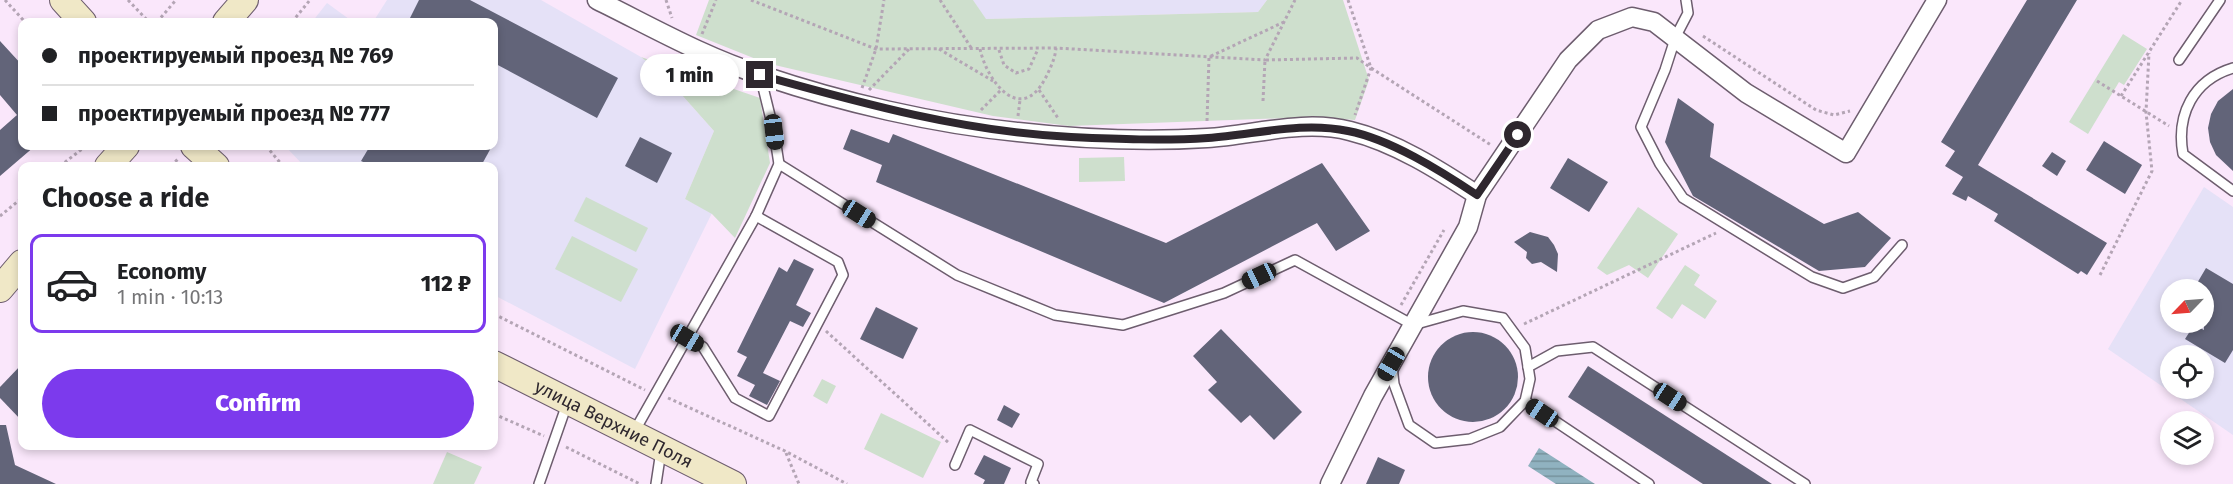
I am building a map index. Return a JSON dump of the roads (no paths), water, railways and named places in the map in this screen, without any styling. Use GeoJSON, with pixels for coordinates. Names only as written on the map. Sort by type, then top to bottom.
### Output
{"type":"FeatureCollection","features":[{"type":"Feature","properties":{"kind":"main road"},"geometry":{"type":"LineString","coordinates":[[63,0],[79,18]]}},
{"type":"Feature","properties":{"kind":"main road"},"geometry":{"type":"LineString","coordinates":[[229,18],[245,0]]}},
{"type":"Feature","properties":{"kind":"main road"},"geometry":{"type":"LineString","coordinates":[[112,162],[122,150]]}},
{"type":"Feature","properties":{"kind":"main road"},"geometry":{"type":"LineString","coordinates":[[198,150],[212,162]]}},
{"type":"Feature","properties":{"kind":"main road"},"geometry":{"type":"LineString","coordinates":[[0,289],[18,268]]}},
{"type":"Feature","properties":{"kind":"main road","name":"улица Верхние Поля"},"geometry":{"type":"LineString","coordinates":[[498,366],[733,484]]}},
{"type":"Feature","properties":{"kind":"street"},"geometry":{"type":"LineString","coordinates":[[597,0],[697,49],[760,75],[857,102],[965,125],[1071,137],[1207,138],[1314,126],[1350,131],[1389,145],[1477,195]]}},
{"type":"Feature","properties":{"kind":"street"},"geometry":{"type":"LineString","coordinates":[[1330,484],[1391,364],[1468,227],[1477,195],[1568,60],[1598,30],[1632,17],[1679,29],[1746,93],[1846,153],[1937,0]]}},
{"type":"Feature","properties":{"kind":"lane"},"geometry":{"type":"LineString","coordinates":[[1686,0],[1688,13],[1679,29],[1641,127],[1660,164],[1683,198],[1812,277],[1843,288],[1874,277],[1902,245]]}},
{"type":"Feature","properties":{"kind":"lane"},"geometry":{"type":"LineString","coordinates":[[2179,60],[2220,0]]}},
{"type":"Feature","properties":{"kind":"lane"},"geometry":{"type":"LineString","coordinates":[[2233,68],[2217,74],[2197,91],[2184,114],[2181,134],[2183,154],[2233,191]]}},
{"type":"Feature","properties":{"kind":"lane"},"geometry":{"type":"LineString","coordinates":[[633,434],[756,216],[778,164],[774,132],[760,75]]}},
{"type":"Feature","properties":{"kind":"lane"},"geometry":{"type":"LineString","coordinates":[[778,164],[957,275],[1055,315],[1123,325],[1224,293],[1295,260],[1413,325],[1463,311],[1503,318],[1525,348],[1530,379],[1525,401],[1500,427],[1470,439],[1435,442],[1409,425],[1394,384],[1391,364]]}},
{"type":"Feature","properties":{"kind":"lane"},"geometry":{"type":"LineString","coordinates":[[687,338],[703,347],[735,398],[769,416],[843,275],[838,262],[756,216]]}},
{"type":"Feature","properties":{"kind":"lane"},"geometry":{"type":"LineString","coordinates":[[1528,367],[1557,351],[1593,347],[1805,484]]}},
{"type":"Feature","properties":{"kind":"lane"},"geometry":{"type":"LineString","coordinates":[[539,484],[556,441],[568,401]]}},
{"type":"Feature","properties":{"kind":"lane"},"geometry":{"type":"LineString","coordinates":[[1525,401],[1649,484]]}},
{"type":"Feature","properties":{"kind":"lane"},"geometry":{"type":"LineString","coordinates":[[955,465],[970,430],[1038,464],[1030,482],[1034,484]]}},
{"type":"Feature","properties":{"kind":"lane"},"geometry":{"type":"LineString","coordinates":[[656,484],[662,448]]}},
{"type":"Feature","properties":{"kind":"water"},"geometry":{"type":"Polygon","coordinates":[[[1539,448],[1595,484],[1556,484],[1528,466],[1539,448]]]}}]}
